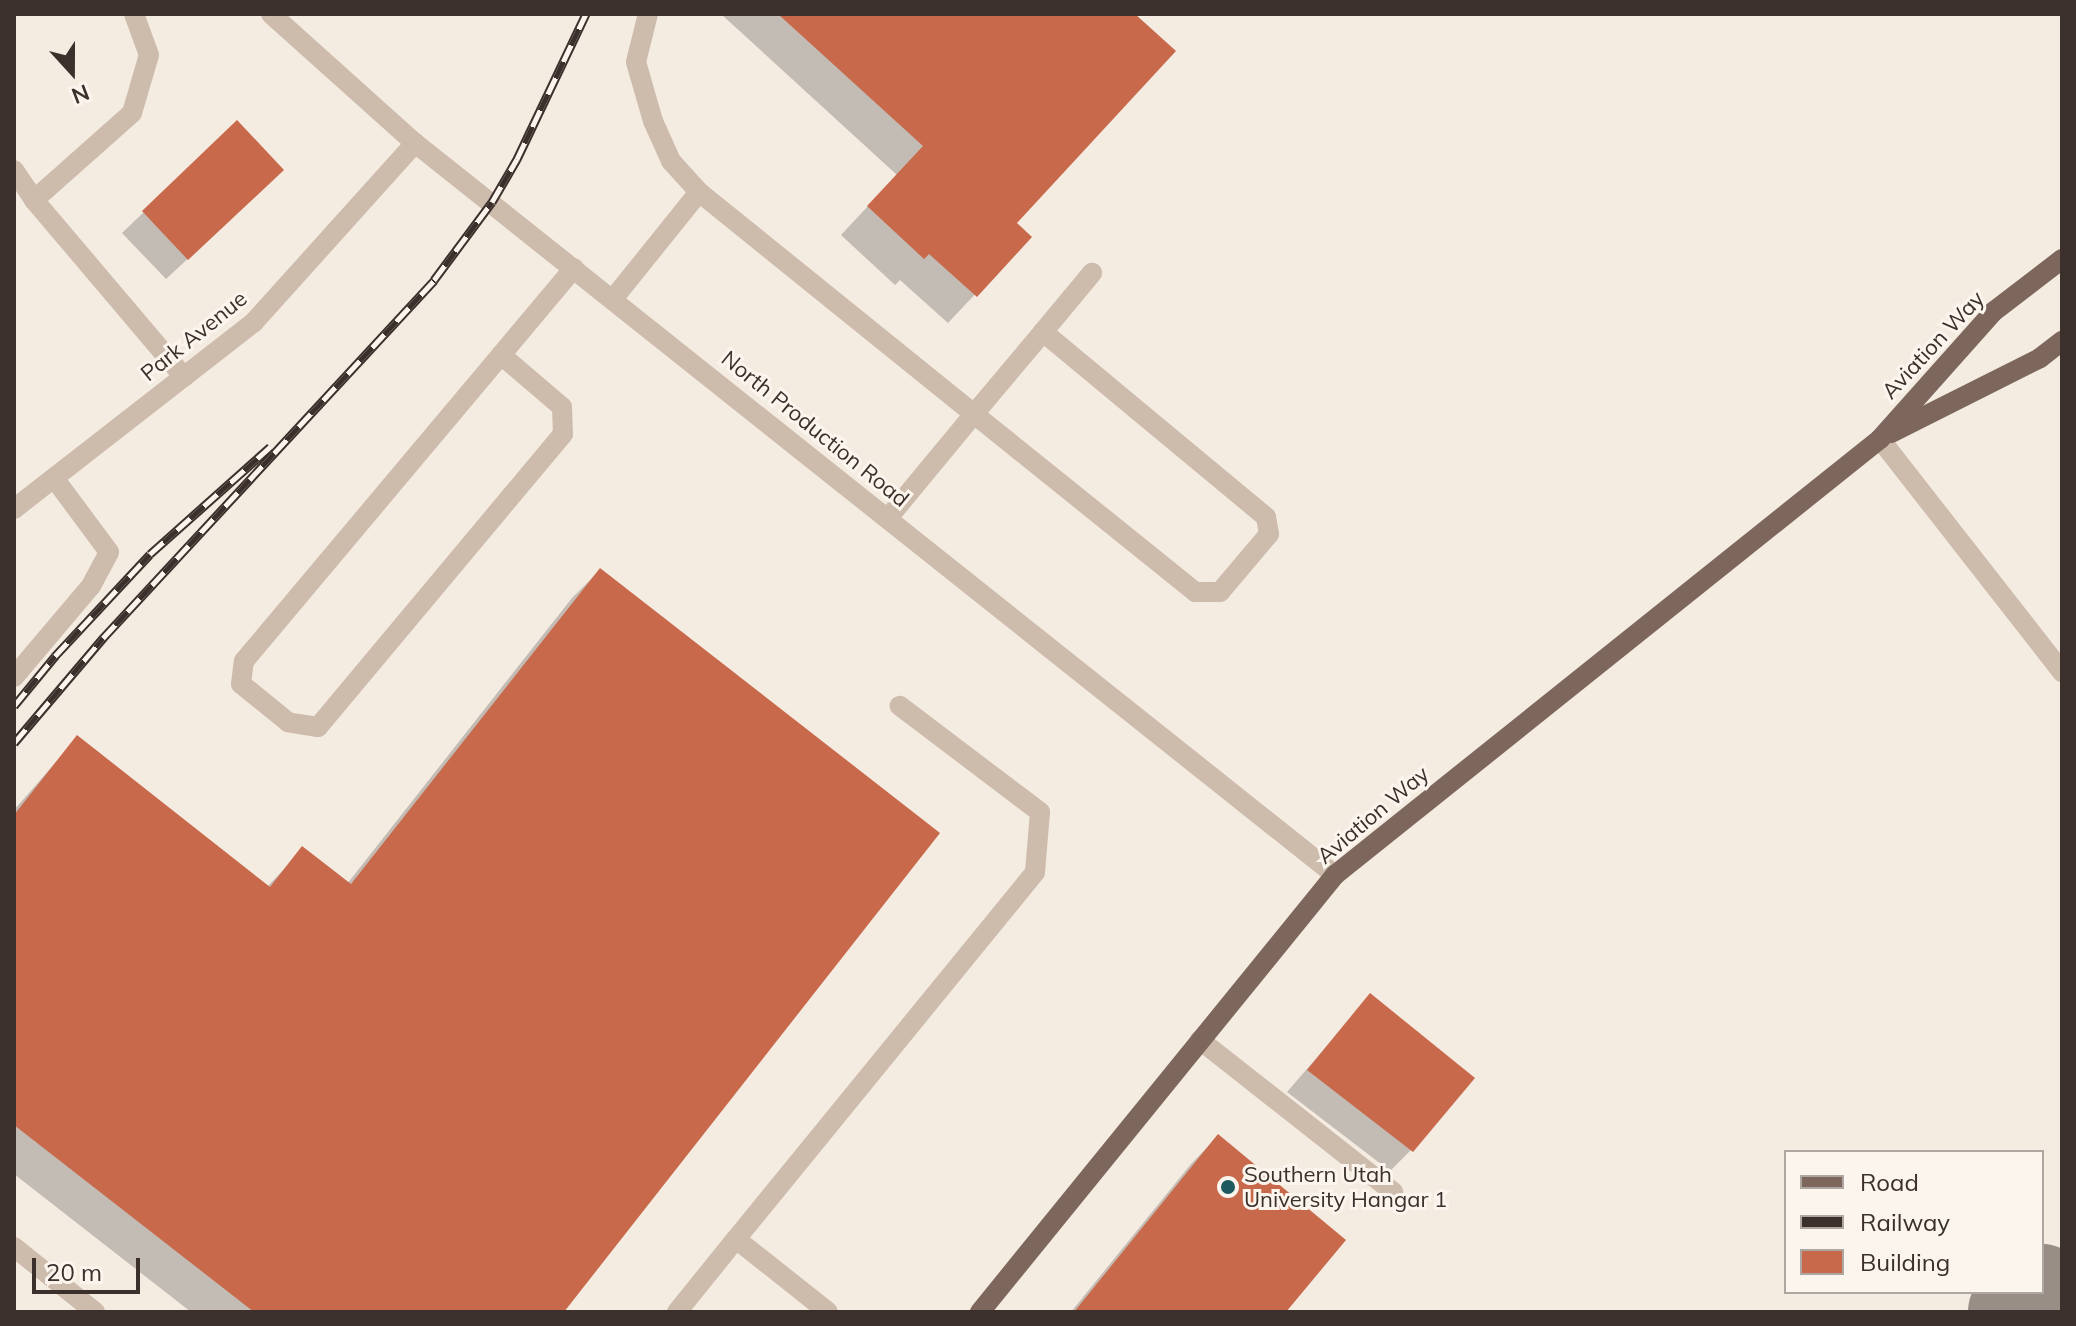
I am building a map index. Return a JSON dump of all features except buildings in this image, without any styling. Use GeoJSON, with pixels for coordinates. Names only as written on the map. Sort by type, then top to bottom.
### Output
{"type":"FeatureCollection","features":[{"type":"Feature","properties":{"kind":"main road","name":"Aviation Way"},"geometry":{"type":"LineString","coordinates":[[980,1312],[1335,875],[1880,439],[1993,312],[2062,259]]}},
{"type":"Feature","properties":{"kind":"main road","name":"Aviation Way"},"geometry":{"type":"LineString","coordinates":[[1880,439],[2040,358],[2062,341]]}},
{"type":"Feature","properties":{"kind":"street"},"geometry":{"type":"LineString","coordinates":[[34,200],[132,113],[149,55],[134,14]]}},
{"type":"Feature","properties":{"kind":"street","name":"North Production Road"},"geometry":{"type":"LineString","coordinates":[[271,14],[415,143],[1335,875]]}},
{"type":"Feature","properties":{"kind":"street"},"geometry":{"type":"LineString","coordinates":[[648,14],[636,62],[653,121],[671,161],[699,192],[1195,592],[1220,592],[1269,534],[1266,517],[1043,332]]}},
{"type":"Feature","properties":{"kind":"street","name":"Park Avenue"},"geometry":{"type":"LineString","coordinates":[[14,509],[254,322],[415,143]]}},
{"type":"Feature","properties":{"kind":"street"},"geometry":{"type":"LineString","coordinates":[[14,170],[34,200],[184,377]]}},
{"type":"Feature","properties":{"kind":"street"},"geometry":{"type":"LineString","coordinates":[[613,299],[699,192]]}},
{"type":"Feature","properties":{"kind":"street"},"geometry":{"type":"LineString","coordinates":[[501,355],[562,407],[563,434],[318,727],[288,722],[241,684],[244,661],[574,268]]}},
{"type":"Feature","properties":{"kind":"street"},"geometry":{"type":"LineString","coordinates":[[888,518],[1092,273]]}},
{"type":"Feature","properties":{"kind":"street"},"geometry":{"type":"LineString","coordinates":[[1880,439],[2062,672]]}},
{"type":"Feature","properties":{"kind":"street"},"geometry":{"type":"LineString","coordinates":[[14,677],[91,586],[109,552],[54,478]]}},
{"type":"Feature","properties":{"kind":"street"},"geometry":{"type":"LineString","coordinates":[[677,1312],[1035,872],[1040,812],[900,706]]}},
{"type":"Feature","properties":{"kind":"street"},"geometry":{"type":"LineString","coordinates":[[1200,1040],[1393,1192]]}},
{"type":"Feature","properties":{"kind":"street"},"geometry":{"type":"LineString","coordinates":[[736,1239],[828,1312]]}},
{"type":"Feature","properties":{"kind":"street"},"geometry":{"type":"LineString","coordinates":[[14,1247],[95,1312]]}},
{"type":"Feature","properties":{"kind":"taxiway"},"geometry":{"type":"LineString","coordinates":[[2016,1312],[2038,1294]]}},
{"type":"Feature","properties":{"kind":"railway"},"geometry":{"type":"LineString","coordinates":[[14,743],[103,638],[434,280],[492,202],[517,159],[586,14]]}},
{"type":"Feature","properties":{"kind":"railway"},"geometry":{"type":"LineString","coordinates":[[14,706],[55,656],[150,554],[270,447]]}},
{"type":"Feature","properties":{"kind":"place","name":"Southern Utah University Hangar 1"},"geometry":{"type":"Point","coordinates":[1228,1187]}}]}
